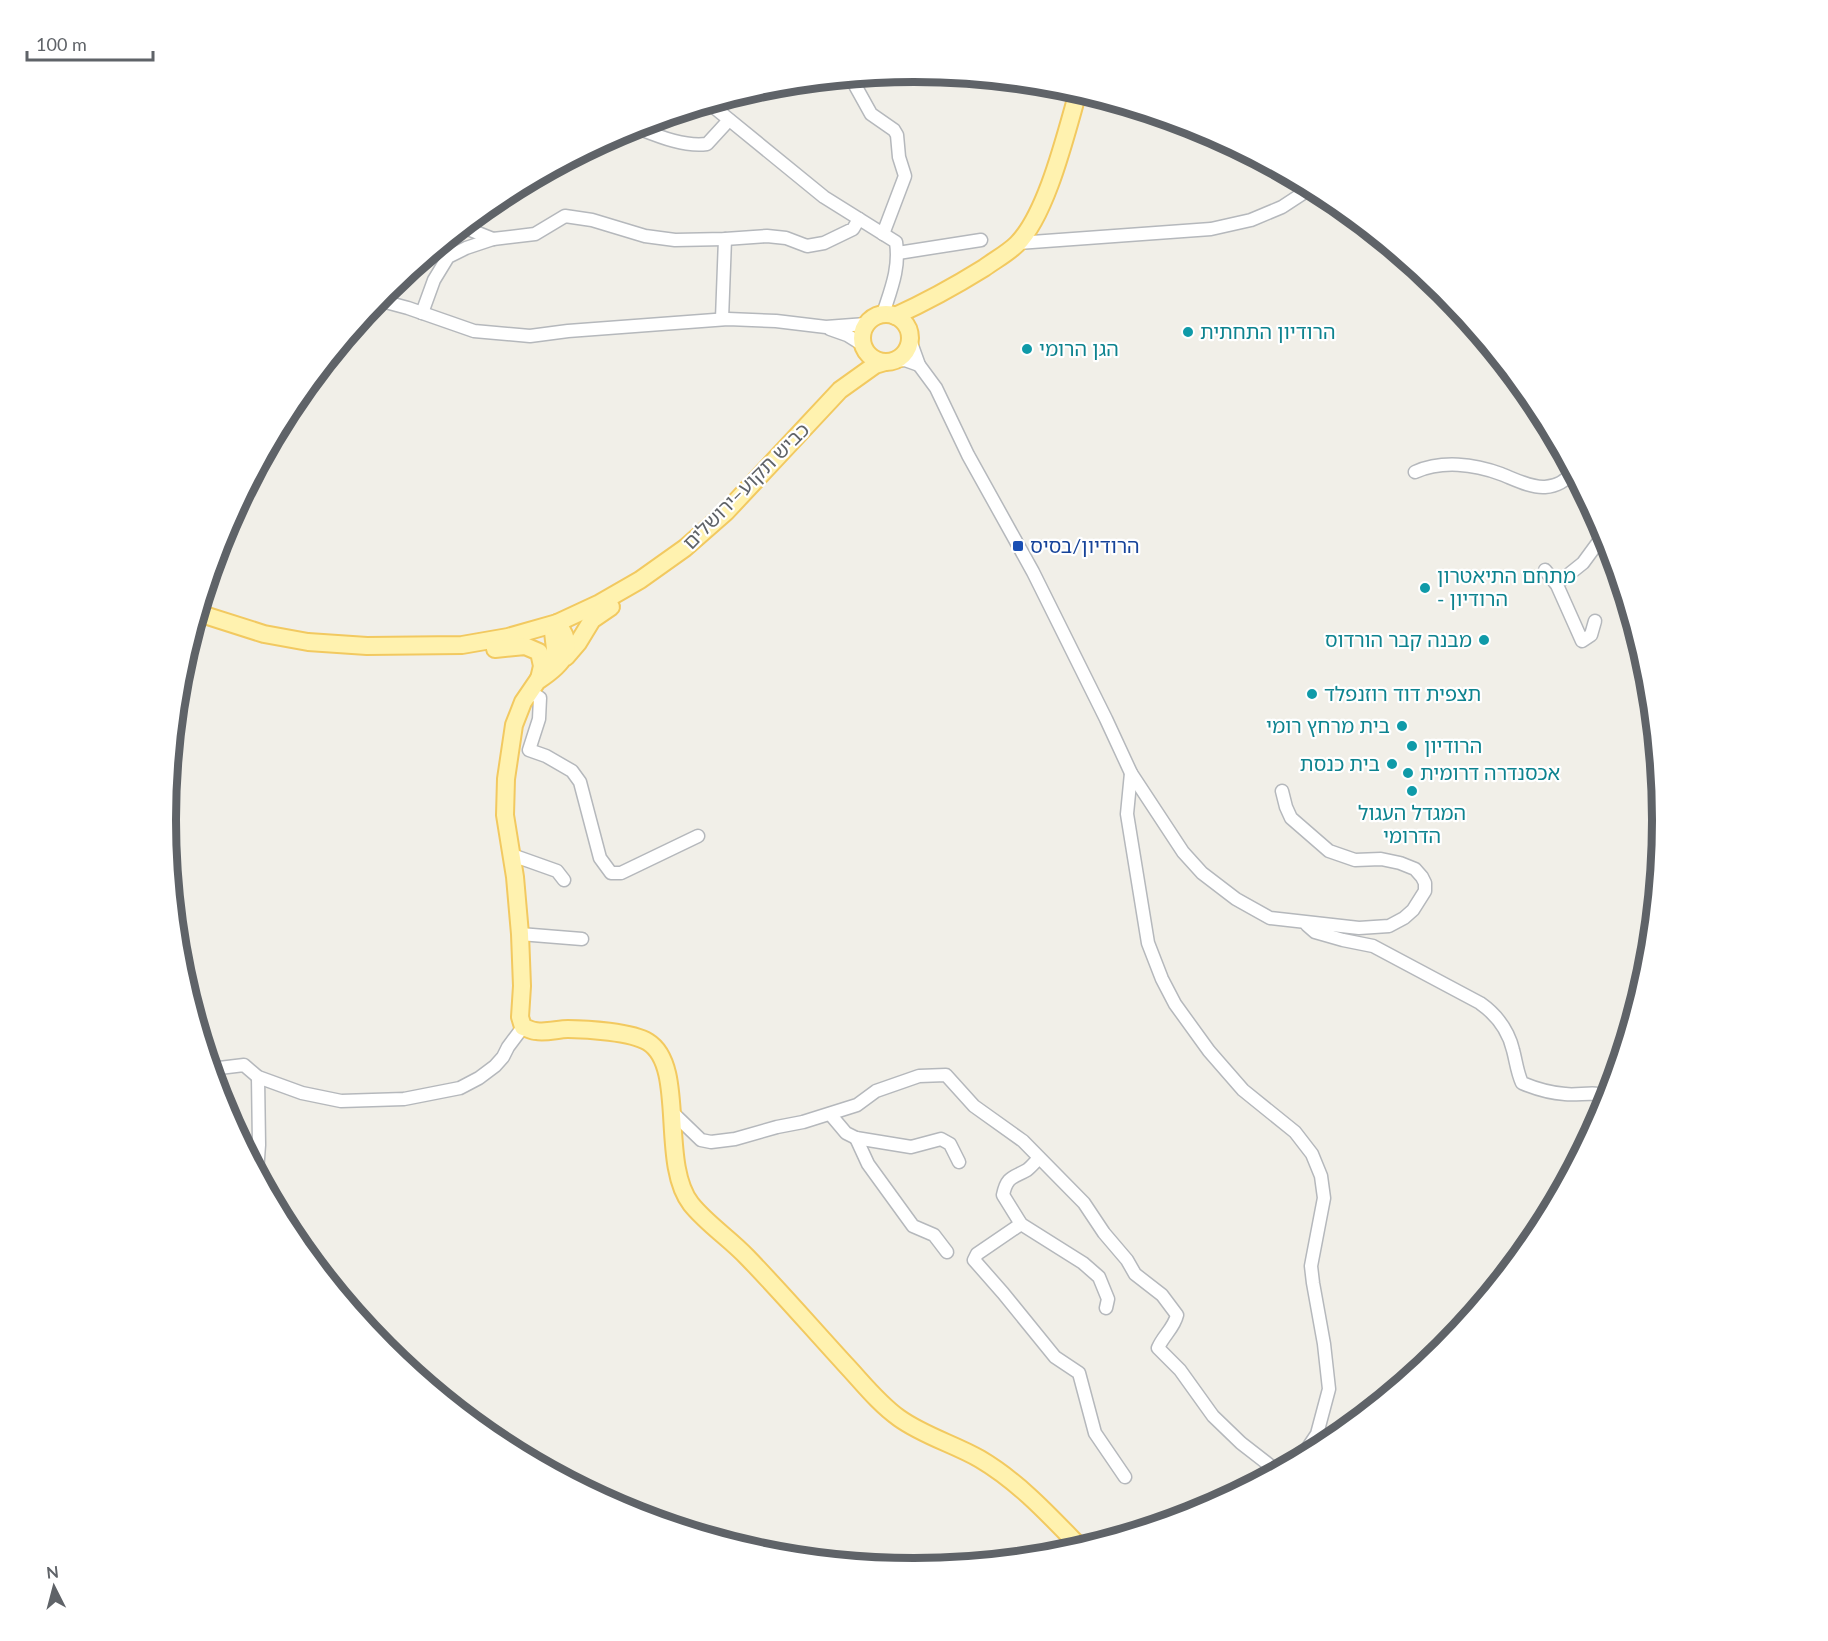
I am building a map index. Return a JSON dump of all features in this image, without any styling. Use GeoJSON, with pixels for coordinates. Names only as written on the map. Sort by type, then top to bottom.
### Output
{"type":"FeatureCollection","features":[{"type":"Feature","properties":{"kind":"main road"},"geometry":{"type":"LineString","coordinates":[[899,324],[919,305],[970,277],[1018,243],[1039,212],[1075,101]]}},
{"type":"Feature","properties":{"kind":"main road"},"geometry":{"type":"LineString","coordinates":[[872,319],[899,324],[906,352],[889,362],[871,357],[863,345],[863,331],[866,324],[872,319]]}},
{"type":"Feature","properties":{"kind":"main road","name":"כביש תקוע–ירושלים"},"geometry":{"type":"LineString","coordinates":[[205,615],[264,634],[308,642],[367,646],[462,645],[508,637],[557,623],[600,603],[640,580],[685,548],[726,512],[840,390],[861,359],[863,345]]}},
{"type":"Feature","properties":{"kind":"main road","name":"כביש תקוע–ירושלים"},"geometry":{"type":"LineString","coordinates":[[840,390],[875,365],[889,362]]}},
{"type":"Feature","properties":{"kind":"main road"},"geometry":{"type":"LineString","coordinates":[[535,686],[555,670],[578,643],[592,620],[659,575],[668,560]]}},
{"type":"Feature","properties":{"kind":"main road"},"geometry":{"type":"LineString","coordinates":[[566,657],[564,632],[557,623],[553,632],[555,649],[553,658],[523,702],[509,747],[505,815],[512,855],[520,934],[522,986],[520,1017],[523,1027],[536,1031],[599,1030],[647,1042],[661,1054],[668,1074],[674,1156],[680,1182],[690,1202],[709,1223],[745,1255],[874,1396],[899,1418],[940,1441],[978,1458],[1003,1474],[1029,1495],[1074,1540]]}},
{"type":"Feature","properties":{"kind":"main road"},"geometry":{"type":"LineString","coordinates":[[367,646],[383,655],[438,655],[525,646],[538,652],[542,666],[535,686]]}},
{"type":"Feature","properties":{"kind":"street"},"geometry":{"type":"LineString","coordinates":[[855,85],[871,114],[894,130],[897,135],[899,157],[904,168],[903,182],[884,234]]}},
{"type":"Feature","properties":{"kind":"street"},"geometry":{"type":"LineString","coordinates":[[858,85],[859,94]]}},
{"type":"Feature","properties":{"kind":"street"},"geometry":{"type":"LineString","coordinates":[[717,110],[824,197],[896,242],[898,253],[895,278],[899,324],[919,365],[936,388],[968,455],[1033,572],[1131,773],[1183,852],[1202,873],[1236,899],[1270,918],[1359,928],[1389,926],[1413,910],[1425,891],[1425,883],[1415,869],[1381,859],[1355,860],[1329,851],[1291,818],[1282,791]]}},
{"type":"Feature","properties":{"kind":"street"},"geometry":{"type":"LineString","coordinates":[[649,133],[696,146],[707,144],[729,120]]}},
{"type":"Feature","properties":{"kind":"street"},"geometry":{"type":"LineString","coordinates":[[1018,243],[1211,229],[1251,220],[1282,207],[1303,193]]}},
{"type":"Feature","properties":{"kind":"street"},"geometry":{"type":"LineString","coordinates":[[422,313],[434,280],[448,257],[466,248],[494,239],[535,234],[565,216],[592,220],[645,236],[675,240],[767,236],[786,238],[807,246],[824,243],[853,229],[860,219]]}},
{"type":"Feature","properties":{"kind":"street"},"geometry":{"type":"LineString","coordinates":[[472,230],[494,239]]}},
{"type":"Feature","properties":{"kind":"street"},"geometry":{"type":"LineString","coordinates":[[722,319],[725,239]]}},
{"type":"Feature","properties":{"kind":"street"},"geometry":{"type":"LineString","coordinates":[[898,253],[981,240]]}},
{"type":"Feature","properties":{"kind":"street"},"geometry":{"type":"LineString","coordinates":[[388,303],[474,331],[530,336],[722,319],[776,321],[826,327],[866,324]]}},
{"type":"Feature","properties":{"kind":"street"},"geometry":{"type":"LineString","coordinates":[[826,327],[847,335],[863,345]]}},
{"type":"Feature","properties":{"kind":"street"},"geometry":{"type":"LineString","coordinates":[[889,362],[905,360],[919,365]]}},
{"type":"Feature","properties":{"kind":"street"},"geometry":{"type":"LineString","coordinates":[[1415,472],[1427,466],[1462,466],[1499,473],[1543,487],[1558,485],[1567,477]]}},
{"type":"Feature","properties":{"kind":"street"},"geometry":{"type":"LineString","coordinates":[[1563,579],[1583,563],[1598,543]]}},
{"type":"Feature","properties":{"kind":"street"},"geometry":{"type":"LineString","coordinates":[[1545,570],[1557,585],[1582,641],[1591,635],[1594,621]]}},
{"type":"Feature","properties":{"kind":"street"},"geometry":{"type":"LineString","coordinates":[[535,686],[540,698],[538,718],[529,750],[546,756],[572,771],[579,782],[600,858],[611,873],[621,873],[698,836]]}},
{"type":"Feature","properties":{"kind":"street"},"geometry":{"type":"LineString","coordinates":[[1131,773],[1127,814],[1148,943],[1162,979],[1175,1004],[1209,1051],[1243,1090],[1294,1132],[1312,1154],[1321,1176],[1324,1198],[1311,1266],[1329,1389],[1317,1434],[1312,1442]]}},
{"type":"Feature","properties":{"kind":"street"},"geometry":{"type":"LineString","coordinates":[[512,855],[557,871],[564,880]]}},
{"type":"Feature","properties":{"kind":"street"},"geometry":{"type":"LineString","coordinates":[[1304,923],[1315,932],[1373,946],[1480,1003],[1494,1013],[1506,1029],[1522,1083],[1533,1088],[1567,1094],[1599,1094]]}},
{"type":"Feature","properties":{"kind":"street"},"geometry":{"type":"LineString","coordinates":[[520,934],[582,939]]}},
{"type":"Feature","properties":{"kind":"street"},"geometry":{"type":"LineString","coordinates":[[219,1068],[244,1065],[258,1077],[302,1093],[341,1101],[404,1099],[460,1089],[479,1078],[495,1066],[523,1027]]}},
{"type":"Feature","properties":{"kind":"street"},"geometry":{"type":"LineString","coordinates":[[672,1112],[701,1140],[711,1142],[735,1139],[831,1114],[857,1105],[876,1091],[919,1076],[946,1075],[974,1106],[1023,1141],[1084,1203],[1135,1274],[1172,1306],[1177,1315],[1174,1325],[1162,1338],[1158,1348],[1180,1370],[1213,1416],[1241,1443],[1271,1466]]}},
{"type":"Feature","properties":{"kind":"street"},"geometry":{"type":"LineString","coordinates":[[258,1077],[258,1158]]}},
{"type":"Feature","properties":{"kind":"street"},"geometry":{"type":"LineString","coordinates":[[831,1114],[846,1132],[855,1138],[911,1147],[941,1139],[950,1144],[959,1162]]}},
{"type":"Feature","properties":{"kind":"street"},"geometry":{"type":"LineString","coordinates":[[855,1138],[868,1164],[913,1226],[934,1235],[947,1252]]}},
{"type":"Feature","properties":{"kind":"street"},"geometry":{"type":"LineString","coordinates":[[1039,1158],[1028,1169],[1014,1175],[1005,1184],[1003,1195],[1021,1224],[1083,1263],[1099,1277],[1108,1299],[1106,1308]]}},
{"type":"Feature","properties":{"kind":"street"},"geometry":{"type":"LineString","coordinates":[[1021,1224],[977,1254],[974,1260],[1055,1357],[1079,1373],[1095,1433],[1125,1477]]}},
{"type":"Feature","properties":{"kind":"place","name":"הרודיון התחתית"},"geometry":{"type":"Point","coordinates":[1188,332]}},
{"type":"Feature","properties":{"kind":"place","name":"הגן הרומי"},"geometry":{"type":"Point","coordinates":[1027,349]}},
{"type":"Feature","properties":{"kind":"place","name":"הרודיון/בסיס"},"geometry":{"type":"Point","coordinates":[1018,546]}},
{"type":"Feature","properties":{"kind":"place","name":"מתחם התיאטרון - הרודיון"},"geometry":{"type":"Point","coordinates":[1425,588]}},
{"type":"Feature","properties":{"kind":"place","name":"מבנה קבר הורדוס"},"geometry":{"type":"Point","coordinates":[1484,640]}},
{"type":"Feature","properties":{"kind":"place","name":"תצפית דוד רוזנפלד"},"geometry":{"type":"Point","coordinates":[1312,694]}},
{"type":"Feature","properties":{"kind":"place","name":"בית מרחץ רומי"},"geometry":{"type":"Point","coordinates":[1402,726]}},
{"type":"Feature","properties":{"kind":"place","name":"הרודיון"},"geometry":{"type":"Point","coordinates":[1412,746]}},
{"type":"Feature","properties":{"kind":"place","name":"בית כנסת"},"geometry":{"type":"Point","coordinates":[1392,764]}},
{"type":"Feature","properties":{"kind":"place","name":"אכסנדרה דרומית"},"geometry":{"type":"Point","coordinates":[1408,773]}},
{"type":"Feature","properties":{"kind":"place","name":"המגדל העגול הדרומי"},"geometry":{"type":"Point","coordinates":[1412,791]}}]}
